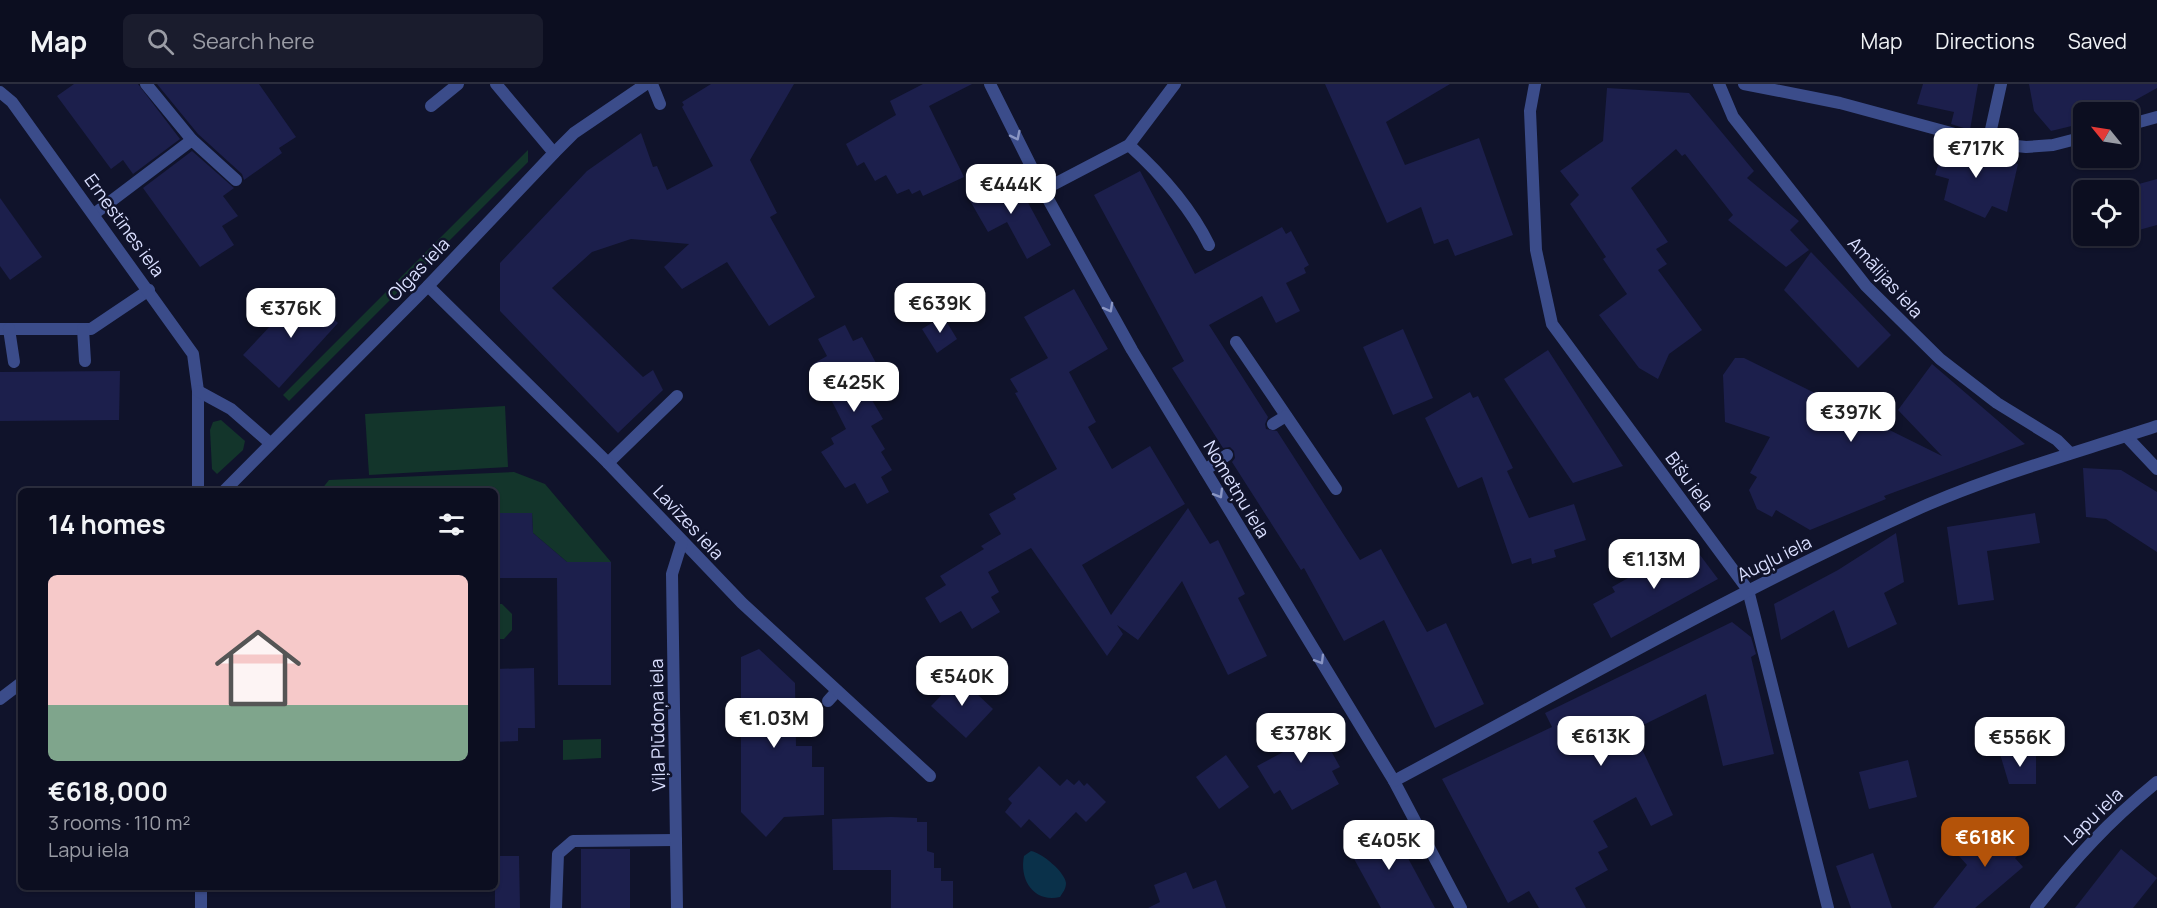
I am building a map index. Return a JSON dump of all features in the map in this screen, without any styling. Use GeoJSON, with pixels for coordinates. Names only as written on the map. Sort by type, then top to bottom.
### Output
{"type":"FeatureCollection","features":[{"type":"Feature","properties":{"kind":"street"},"geometry":{"type":"LineString","coordinates":[[146,84],[192,140],[236,180]]}},
{"type":"Feature","properties":{"kind":"street"},"geometry":{"type":"LineString","coordinates":[[431,106],[458,84]]}},
{"type":"Feature","properties":{"kind":"street"},"geometry":{"type":"LineString","coordinates":[[496,84],[554,153]]}},
{"type":"Feature","properties":{"kind":"street","name":"Olgas iela"},"geometry":{"type":"LineString","coordinates":[[227,488],[428,286],[574,133],[646,84]]}},
{"type":"Feature","properties":{"kind":"street"},"geometry":{"type":"LineString","coordinates":[[652,84],[660,104]]}},
{"type":"Feature","properties":{"kind":"street","name":"Nometņu iela"},"geometry":{"type":"LineString","coordinates":[[990,84],[1043,190],[1132,350],[1394,781],[1461,908]]}},
{"type":"Feature","properties":{"kind":"street"},"geometry":{"type":"LineString","coordinates":[[1043,190],[1129,145],[1174,84]]}},
{"type":"Feature","properties":{"kind":"street","name":"Bišu iela"},"geometry":{"type":"LineString","coordinates":[[1535,84],[1530,111],[1536,250],[1552,324],[1748,590],[1828,908]]}},
{"type":"Feature","properties":{"kind":"street","name":"Amālijas iela"},"geometry":{"type":"LineString","coordinates":[[1719,84],[1732,117],[1866,286],[1940,359],[1996,403],[2057,440],[2070,453]]}},
{"type":"Feature","properties":{"kind":"street"},"geometry":{"type":"LineString","coordinates":[[1744,84],[1840,103],[1989,143],[2044,146],[2073,139]]}},
{"type":"Feature","properties":{"kind":"street"},"geometry":{"type":"LineString","coordinates":[[1989,143],[2001,84]]}},
{"type":"Feature","properties":{"kind":"street","name":"Ernestīnes iela"},"geometry":{"type":"LineString","coordinates":[[0,92],[12,102],[193,354],[198,391],[198,488]]}},
{"type":"Feature","properties":{"kind":"street"},"geometry":{"type":"LineString","coordinates":[[2139,122],[2157,117]]}},
{"type":"Feature","properties":{"kind":"street"},"geometry":{"type":"LineString","coordinates":[[94,214],[192,140]]}},
{"type":"Feature","properties":{"kind":"street"},"geometry":{"type":"LineString","coordinates":[[1129,145],[1149,163],[1195,217],[1209,245]]}},
{"type":"Feature","properties":{"kind":"street","name":"Lavīzes iela"},"geometry":{"type":"LineString","coordinates":[[428,286],[608,463],[742,603],[930,776]]}},
{"type":"Feature","properties":{"kind":"street"},"geometry":{"type":"LineString","coordinates":[[14,362],[5,329],[91,329],[149,290]]}},
{"type":"Feature","properties":{"kind":"street"},"geometry":{"type":"LineString","coordinates":[[83,328],[85,361]]}},
{"type":"Feature","properties":{"kind":"street"},"geometry":{"type":"LineString","coordinates":[[1236,342],[1336,489]]}},
{"type":"Feature","properties":{"kind":"street"},"geometry":{"type":"LineString","coordinates":[[198,391],[231,409],[270,443]]}},
{"type":"Feature","properties":{"kind":"street"},"geometry":{"type":"LineString","coordinates":[[608,463],[677,396]]}},
{"type":"Feature","properties":{"kind":"street"},"geometry":{"type":"LineString","coordinates":[[1273,424],[1286,416]]}},
{"type":"Feature","properties":{"kind":"street","name":"Augļu iela"},"geometry":{"type":"LineString","coordinates":[[1394,781],[1748,590],[1911,512],[2070,453],[2157,426]]}},
{"type":"Feature","properties":{"kind":"street"},"geometry":{"type":"LineString","coordinates":[[2126,436],[2157,469]]}},
{"type":"Feature","properties":{"kind":"street"},"geometry":{"type":"LineString","coordinates":[[1205,470],[1227,455]]}},
{"type":"Feature","properties":{"kind":"street","name":"Viļa Plūdoņa iela"},"geometry":{"type":"LineString","coordinates":[[677,908],[672,574],[682,542]]}},
{"type":"Feature","properties":{"kind":"street"},"geometry":{"type":"LineString","coordinates":[[0,699],[18,685]]}},
{"type":"Feature","properties":{"kind":"street"},"geometry":{"type":"LineString","coordinates":[[828,701],[837,691]]}},
{"type":"Feature","properties":{"kind":"street","name":"Lapu iela"},"geometry":{"type":"LineString","coordinates":[[2036,908],[2076,855],[2121,811],[2157,782]]}},
{"type":"Feature","properties":{"kind":"street"},"geometry":{"type":"LineString","coordinates":[[556,908],[558,854],[573,841],[676,840]]}},
{"type":"Feature","properties":{"kind":"street"},"geometry":{"type":"LineString","coordinates":[[201,890],[201,908]]}},
{"type":"Feature","properties":{"kind":"green space"},"geometry":{"type":"Polygon","coordinates":[[[528,150],[528,162],[289,401],[283,395],[528,150]]]}},
{"type":"Feature","properties":{"kind":"green space"},"geometry":{"type":"Polygon","coordinates":[[[505,406],[508,467],[369,475],[365,414],[505,406]]]}},
{"type":"Feature","properties":{"kind":"green space"},"geometry":{"type":"Polygon","coordinates":[[[221,420],[245,441],[243,450],[217,474],[212,469],[210,430],[213,422],[221,420]]]}},
{"type":"Feature","properties":{"kind":"green space"},"geometry":{"type":"Polygon","coordinates":[[[514,472],[545,484],[611,562],[567,562],[533,533],[532,513],[498,513],[498,488],[323,488],[329,480],[514,472]]]}},
{"type":"Feature","properties":{"kind":"green space"},"geometry":{"type":"Polygon","coordinates":[[[498,604],[502,604],[512,614],[512,630],[504,639],[498,639],[498,604]]]}},
{"type":"Feature","properties":{"kind":"green space"},"geometry":{"type":"Polygon","coordinates":[[[601,739],[601,758],[563,760],[563,740],[601,739]]]}},
{"type":"Feature","properties":{"kind":"water"},"geometry":{"type":"Polygon","coordinates":[[[1031,851],[1047,859],[1062,874],[1066,885],[1060,897],[1043,896],[1030,888],[1023,865],[1024,856],[1031,851]]]}},
{"type":"Feature","properties":{"kind":"building"},"geometry":{"type":"Polygon","coordinates":[[[74,84],[138,84],[180,139],[133,174],[123,160],[111,169],[57,96],[74,84]]]}},
{"type":"Feature","properties":{"kind":"building"},"geometry":{"type":"Polygon","coordinates":[[[157,84],[259,84],[296,137],[279,148],[282,153],[244,180],[242,174],[198,134],[157,84]]]}},
{"type":"Feature","properties":{"kind":"building"},"geometry":{"type":"Polygon","coordinates":[[[711,84],[794,84],[750,160],[777,213],[770,217],[815,297],[769,326],[727,262],[682,289],[664,267],[689,244],[631,239],[592,252],[552,288],[643,377],[653,370],[663,390],[618,433],[500,311],[500,263],[587,171],[641,133],[653,167],[657,166],[667,190],[713,166],[682,107],[684,105],[682,102],[711,84]]]}},
{"type":"Feature","properties":{"kind":"building"},"geometry":{"type":"Polygon","coordinates":[[[923,84],[972,84],[929,106],[964,177],[923,196],[920,190],[912,194],[909,189],[897,194],[886,175],[875,181],[864,162],[857,166],[846,144],[896,115],[890,101],[923,84]]]}},
{"type":"Feature","properties":{"kind":"building"},"geometry":{"type":"Polygon","coordinates":[[[1325,84],[1450,84],[1386,122],[1405,165],[1479,138],[1513,235],[1455,256],[1448,239],[1434,244],[1421,207],[1387,223],[1325,84]]]}},
{"type":"Feature","properties":{"kind":"building"},"geometry":{"type":"Polygon","coordinates":[[[1923,84],[1978,84],[1970,130],[1951,124],[1954,112],[1917,104],[1923,84]]]}},
{"type":"Feature","properties":{"kind":"building"},"geometry":{"type":"Polygon","coordinates":[[[2029,84],[2157,84],[2157,88],[2132,102],[2073,102],[2073,126],[2051,131],[2034,111],[2029,84]]]}},
{"type":"Feature","properties":{"kind":"building"},"geometry":{"type":"Polygon","coordinates":[[[1607,88],[1689,93],[1754,171],[1747,178],[1799,221],[1790,230],[1809,250],[1786,267],[1728,220],[1733,215],[1685,154],[1682,156],[1676,149],[1631,188],[1668,242],[1656,249],[1667,264],[1658,270],[1702,330],[1669,354],[1658,379],[1639,368],[1599,315],[1627,294],[1603,259],[1606,257],[1570,204],[1579,195],[1560,171],[1603,141],[1607,88]]]}},
{"type":"Feature","properties":{"kind":"building"},"geometry":{"type":"Polygon","coordinates":[[[1946,140],[1968,146],[1967,151],[2018,164],[2007,212],[1992,206],[1985,218],[1944,200],[1949,179],[1935,175],[1946,140]]]}},
{"type":"Feature","properties":{"kind":"building"},"geometry":{"type":"Polygon","coordinates":[[[192,151],[234,188],[223,196],[238,216],[222,226],[234,245],[200,267],[143,188],[192,151]]]}},
{"type":"Feature","properties":{"kind":"building"},"geometry":{"type":"Polygon","coordinates":[[[1140,171],[1195,274],[1282,227],[1286,234],[1291,231],[1309,265],[1304,268],[1306,273],[1286,283],[1300,311],[1276,323],[1262,296],[1209,325],[1268,417],[1265,424],[1266,429],[1277,431],[1360,560],[1381,549],[1427,632],[1446,623],[1484,704],[1435,728],[1384,620],[1344,641],[1304,568],[1301,570],[1232,462],[1235,458],[1234,451],[1230,447],[1223,448],[1172,368],[1184,361],[1094,195],[1140,171]]]}},
{"type":"Feature","properties":{"kind":"building"},"geometry":{"type":"Polygon","coordinates":[[[1013,175],[1051,245],[1027,259],[1007,222],[988,232],[969,199],[1013,175]]]}},
{"type":"Feature","properties":{"kind":"building"},"geometry":{"type":"Polygon","coordinates":[[[2157,179],[2157,225],[2139,230],[2139,184],[2157,179]]]}},
{"type":"Feature","properties":{"kind":"building"},"geometry":{"type":"Polygon","coordinates":[[[0,198],[42,257],[10,280],[0,266],[0,198]]]}},
{"type":"Feature","properties":{"kind":"building"},"geometry":{"type":"Polygon","coordinates":[[[1811,252],[1891,335],[1858,368],[1784,290],[1811,252]]]}},
{"type":"Feature","properties":{"kind":"building"},"geometry":{"type":"Polygon","coordinates":[[[1074,289],[1108,349],[1069,372],[1096,422],[1088,427],[1112,469],[1150,446],[1185,504],[1082,565],[1111,615],[1188,508],[1210,544],[1218,540],[1245,594],[1238,598],[1267,656],[1228,675],[1182,581],[1138,640],[1117,625],[1123,634],[1107,656],[1031,548],[988,572],[999,592],[991,597],[1000,612],[972,629],[961,611],[940,623],[925,598],[946,585],[940,576],[984,549],[981,546],[1001,534],[989,514],[1016,499],[1013,494],[1057,469],[1015,393],[1018,392],[1010,379],[1048,358],[1024,317],[1074,289]]]}},
{"type":"Feature","properties":{"kind":"building"},"geometry":{"type":"Polygon","coordinates":[[[303,291],[338,323],[279,388],[243,355],[303,291]]]}},
{"type":"Feature","properties":{"kind":"building"},"geometry":{"type":"Polygon","coordinates":[[[943,316],[957,339],[937,353],[922,329],[943,316]]]}},
{"type":"Feature","properties":{"kind":"building"},"geometry":{"type":"Polygon","coordinates":[[[845,325],[853,341],[862,337],[876,363],[873,365],[884,387],[869,395],[883,419],[871,426],[885,449],[881,452],[892,470],[881,477],[889,492],[867,504],[855,483],[845,488],[821,452],[834,444],[831,438],[846,429],[813,364],[827,356],[818,339],[845,325]]]}},
{"type":"Feature","properties":{"kind":"building"},"geometry":{"type":"Polygon","coordinates":[[[1403,329],[1433,398],[1393,415],[1363,347],[1403,329]]]}},
{"type":"Feature","properties":{"kind":"building"},"geometry":{"type":"Polygon","coordinates":[[[1548,350],[1623,466],[1573,483],[1504,379],[1548,350]]]}},
{"type":"Feature","properties":{"kind":"building"},"geometry":{"type":"Polygon","coordinates":[[[1735,358],[1744,358],[1942,456],[1898,410],[1932,364],[2025,444],[1884,496],[1886,499],[1810,530],[1776,510],[1772,517],[1757,509],[1749,490],[1757,477],[1750,473],[1770,437],[1725,422],[1723,375],[1735,358]]]}},
{"type":"Feature","properties":{"kind":"building"},"geometry":{"type":"Polygon","coordinates":[[[120,371],[119,420],[0,421],[0,372],[120,371]]]}},
{"type":"Feature","properties":{"kind":"building"},"geometry":{"type":"Polygon","coordinates":[[[1470,392],[1473,398],[1478,396],[1513,468],[1507,471],[1529,518],[1574,504],[1586,540],[1554,550],[1556,557],[1532,564],[1531,558],[1512,564],[1482,477],[1458,488],[1425,418],[1470,392]]]}},
{"type":"Feature","properties":{"kind":"building"},"geometry":{"type":"Polygon","coordinates":[[[2083,468],[2121,470],[2157,492],[2157,552],[2106,519],[2086,517],[2083,468]]]}},
{"type":"Feature","properties":{"kind":"building"},"geometry":{"type":"Polygon","coordinates":[[[498,513],[532,513],[533,533],[567,562],[611,562],[611,685],[558,685],[557,578],[498,578],[498,513]]]}},
{"type":"Feature","properties":{"kind":"building"},"geometry":{"type":"Polygon","coordinates":[[[2035,513],[2040,543],[1987,551],[1994,600],[1958,605],[1947,527],[2035,513]]]}},
{"type":"Feature","properties":{"kind":"building"},"geometry":{"type":"Polygon","coordinates":[[[1896,533],[1904,582],[1884,593],[1897,624],[1848,648],[1834,610],[1781,640],[1774,604],[1838,570],[1896,533]]]}},
{"type":"Feature","properties":{"kind":"building"},"geometry":{"type":"Polygon","coordinates":[[[1691,543],[1718,579],[1611,638],[1593,604],[1615,592],[1612,587],[1691,543]]]}},
{"type":"Feature","properties":{"kind":"building"},"geometry":{"type":"Polygon","coordinates":[[[1732,622],[1751,637],[1756,654],[1751,657],[1774,754],[1723,766],[1706,694],[1633,730],[1673,815],[1651,826],[1636,797],[1593,821],[1608,847],[1598,852],[1608,870],[1575,888],[1586,908],[1539,908],[1529,891],[1508,903],[1442,779],[1552,727],[1545,713],[1732,622]]]}},
{"type":"Feature","properties":{"kind":"building"},"geometry":{"type":"Polygon","coordinates":[[[759,649],[795,683],[796,746],[812,746],[812,767],[824,767],[824,815],[784,817],[766,837],[741,812],[741,657],[759,649]]]}},
{"type":"Feature","properties":{"kind":"building"},"geometry":{"type":"Polygon","coordinates":[[[534,668],[535,728],[518,728],[518,741],[498,742],[498,669],[534,668]]]}},
{"type":"Feature","properties":{"kind":"building"},"geometry":{"type":"Polygon","coordinates":[[[959,677],[993,709],[966,738],[931,706],[959,677]]]}},
{"type":"Feature","properties":{"kind":"building"},"geometry":{"type":"Polygon","coordinates":[[[1310,713],[1340,767],[1332,771],[1339,784],[1292,810],[1280,790],[1274,794],[1257,766],[1287,750],[1277,732],[1310,713]]]}},
{"type":"Feature","properties":{"kind":"building"},"geometry":{"type":"Polygon","coordinates":[[[2036,753],[2036,784],[2009,784],[2000,754],[2036,753]]]}},
{"type":"Feature","properties":{"kind":"building"},"geometry":{"type":"Polygon","coordinates":[[[1226,755],[1249,787],[1219,809],[1196,777],[1226,755]]]}},
{"type":"Feature","properties":{"kind":"building"},"geometry":{"type":"Polygon","coordinates":[[[1908,760],[1917,797],[1869,809],[1859,772],[1908,760]]]}},
{"type":"Feature","properties":{"kind":"building"},"geometry":{"type":"Polygon","coordinates":[[[1039,766],[1060,786],[1067,779],[1074,785],[1079,780],[1084,786],[1087,783],[1106,802],[1086,822],[1076,812],[1050,839],[1029,819],[1021,828],[1005,812],[1012,803],[1008,799],[1039,766]]]}},
{"type":"Feature","properties":{"kind":"building"},"geometry":{"type":"Polygon","coordinates":[[[917,818],[917,822],[927,822],[927,851],[934,853],[934,868],[941,868],[941,881],[953,881],[953,908],[891,908],[891,870],[833,870],[832,819],[917,818]]]}},
{"type":"Feature","properties":{"kind":"building"},"geometry":{"type":"Polygon","coordinates":[[[2004,818],[2028,847],[2015,858],[2023,867],[1975,908],[1933,908],[1967,865],[1959,856],[2004,818]]]}},
{"type":"Feature","properties":{"kind":"building"},"geometry":{"type":"Polygon","coordinates":[[[1389,823],[1435,908],[1381,908],[1347,846],[1389,823]]]}},
{"type":"Feature","properties":{"kind":"building"},"geometry":{"type":"Polygon","coordinates":[[[581,849],[630,849],[630,908],[581,908],[581,849]]]}},
{"type":"Feature","properties":{"kind":"building"},"geometry":{"type":"Polygon","coordinates":[[[2121,849],[2157,878],[2133,908],[2075,908],[2121,849]]]}},
{"type":"Feature","properties":{"kind":"building"},"geometry":{"type":"Polygon","coordinates":[[[1873,853],[1892,908],[1851,908],[1836,866],[1873,853]]]}},
{"type":"Feature","properties":{"kind":"building"},"geometry":{"type":"Polygon","coordinates":[[[498,856],[519,856],[520,908],[495,908],[495,890],[498,890],[498,856]]]}},
{"type":"Feature","properties":{"kind":"building"},"geometry":{"type":"Polygon","coordinates":[[[1186,872],[1193,889],[1216,880],[1226,908],[1148,908],[1160,902],[1154,885],[1186,872]]]}}]}
